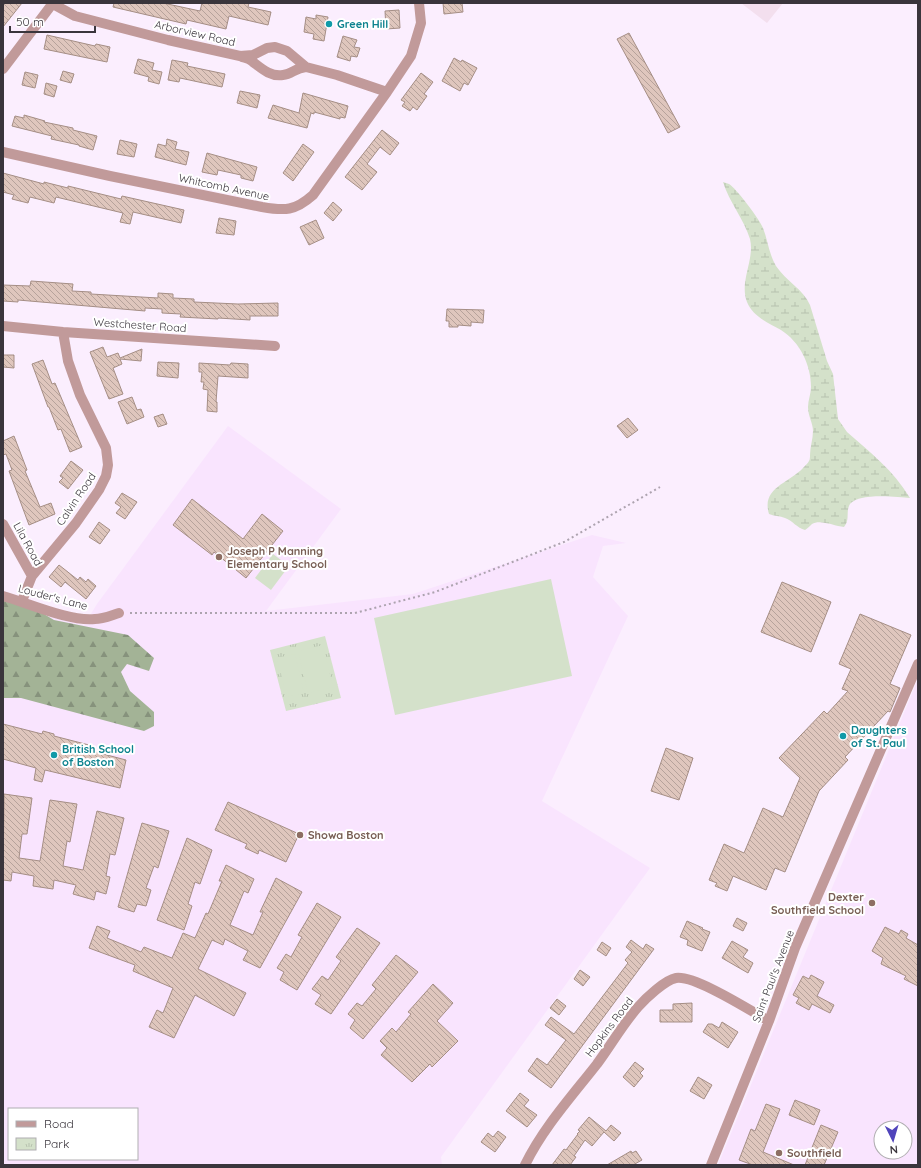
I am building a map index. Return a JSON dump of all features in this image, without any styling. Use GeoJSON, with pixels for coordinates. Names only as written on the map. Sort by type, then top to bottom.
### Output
{"type":"FeatureCollection","features":[{"type":"Feature","properties":{"kind":"street","name":"Whitcomb Avenue"},"geometry":{"type":"LineString","coordinates":[[3,152],[231,202],[277,210],[289,209],[302,205],[313,195],[411,56],[421,23],[419,3]]}},
{"type":"Feature","properties":{"kind":"street","name":"Arborview Road"},"geometry":{"type":"LineString","coordinates":[[53,4],[75,16],[82,18],[160,38],[240,56],[252,61],[259,68],[277,76],[293,72],[298,68],[306,67],[337,75],[387,92]]}},
{"type":"Feature","properties":{"kind":"street"},"geometry":{"type":"LineString","coordinates":[[3,69],[53,4]]}},
{"type":"Feature","properties":{"kind":"street","name":"Arborview Road"},"geometry":{"type":"LineString","coordinates":[[240,56],[253,55],[267,48],[275,48],[287,51],[306,67]]}},
{"type":"Feature","properties":{"kind":"street","name":"Westchester Road"},"geometry":{"type":"LineString","coordinates":[[3,326],[63,332],[275,346]]}},
{"type":"Feature","properties":{"kind":"street","name":"Calvin Road"},"geometry":{"type":"LineString","coordinates":[[22,602],[32,576],[76,523],[99,490],[106,476],[108,466],[106,448],[80,395],[68,361],[63,332]]}},
{"type":"Feature","properties":{"kind":"street","name":"Lila Road"},"geometry":{"type":"LineString","coordinates":[[3,524],[32,576]]}},
{"type":"Feature","properties":{"kind":"street","name":"Louder's Lane"},"geometry":{"type":"LineString","coordinates":[[3,596],[59,614],[86,620],[95,620],[119,614]]}},
{"type":"Feature","properties":{"kind":"street","name":"Saint Paul's Avenue"},"geometry":{"type":"LineString","coordinates":[[711,1165],[769,1022],[795,948],[918,664]]}},
{"type":"Feature","properties":{"kind":"street","name":"Hopkins Road"},"geometry":{"type":"LineString","coordinates":[[525,1165],[550,1124],[609,1048],[638,1007],[661,985],[676,978],[691,980],[707,987],[769,1022]]}},
{"type":"Feature","properties":{"kind":"path"},"geometry":{"type":"LineString","coordinates":[[119,614],[355,613],[435,592],[564,542],[660,487]]}},
{"type":"Feature","properties":{"kind":"shaded area"},"geometry":{"type":"Polygon","coordinates":[[[741,3],[783,3],[767,23],[741,3]]]}},
{"type":"Feature","properties":{"kind":"shaded area","name":"Showa Boston"},"geometry":{"type":"Polygon","coordinates":[[[228,426],[341,509],[266,611],[413,594],[592,535],[626,543],[603,546],[593,577],[628,616],[542,801],[650,868],[441,1157],[442,1165],[3,1165],[3,602],[84,625],[97,604],[228,426]]]}},
{"type":"Feature","properties":{"kind":"shaded area","name":"Dexter Southfield School"},"geometry":{"type":"Polygon","coordinates":[[[918,679],[918,1165],[718,1165],[918,679]]]}},
{"type":"Feature","properties":{"kind":"green space"},"geometry":{"type":"Polygon","coordinates":[[[723,182],[732,187],[753,212],[763,228],[776,266],[803,294],[810,305],[827,361],[833,374],[838,419],[847,432],[889,470],[910,498],[877,496],[859,499],[849,506],[847,522],[844,527],[819,522],[812,524],[805,530],[785,518],[769,514],[769,498],[773,492],[797,473],[810,460],[813,431],[808,407],[811,390],[809,370],[807,362],[794,341],[781,330],[757,316],[747,302],[745,286],[751,255],[750,239],[723,182]]]}},
{"type":"Feature","properties":{"kind":"green space"},"geometry":{"type":"Polygon","coordinates":[[[273,554],[289,566],[271,590],[255,578],[273,554]]]}},
{"type":"Feature","properties":{"kind":"green space"},"geometry":{"type":"Polygon","coordinates":[[[551,579],[572,676],[395,715],[374,618],[551,579]]]}},
{"type":"Feature","properties":{"kind":"green space"},"geometry":{"type":"Polygon","coordinates":[[[3,600],[27,604],[54,620],[128,635],[154,658],[149,671],[127,664],[121,672],[130,691],[154,712],[154,726],[144,731],[21,698],[3,698],[3,600]]]}},
{"type":"Feature","properties":{"kind":"green space"},"geometry":{"type":"Polygon","coordinates":[[[325,636],[341,698],[286,711],[270,650],[325,636]]]}},
{"type":"Feature","properties":{"kind":"green space"},"geometry":{"type":"Polygon","coordinates":[[[323,645],[333,687],[308,693],[298,651],[323,645]]]}},
{"type":"Feature","properties":{"kind":"green space"},"geometry":{"type":"Polygon","coordinates":[[[295,654],[304,693],[287,697],[277,658],[295,654]]]}},
{"type":"Feature","properties":{"kind":"building"},"geometry":{"type":"Polygon","coordinates":[[[5,3],[22,3],[3,27],[3,6],[5,3]]]}},
{"type":"Feature","properties":{"kind":"building"},"geometry":{"type":"Polygon","coordinates":[[[114,3],[163,3],[200,11],[202,3],[249,3],[248,7],[271,12],[268,25],[229,16],[226,29],[187,20],[186,24],[113,7],[114,3]]]}},
{"type":"Feature","properties":{"kind":"building"},"geometry":{"type":"Polygon","coordinates":[[[443,3],[462,3],[463,12],[444,14],[443,3]]]}},
{"type":"Feature","properties":{"kind":"building"},"geometry":{"type":"Polygon","coordinates":[[[399,10],[400,28],[386,29],[385,11],[399,10]]]}},
{"type":"Feature","properties":{"kind":"building"},"geometry":{"type":"Polygon","coordinates":[[[316,15],[328,17],[324,41],[313,39],[314,34],[304,32],[306,17],[316,19],[316,15]]]}},
{"type":"Feature","properties":{"kind":"building"},"geometry":{"type":"Polygon","coordinates":[[[629,33],[680,127],[668,133],[617,39],[629,33]]]}},
{"type":"Feature","properties":{"kind":"building"},"geometry":{"type":"Polygon","coordinates":[[[47,35],[95,46],[96,44],[110,47],[107,62],[44,49],[47,35]]]}},
{"type":"Feature","properties":{"kind":"building"},"geometry":{"type":"Polygon","coordinates":[[[343,36],[357,40],[354,47],[360,48],[357,57],[351,56],[350,61],[337,57],[343,36]]]}},
{"type":"Feature","properties":{"kind":"building"},"geometry":{"type":"Polygon","coordinates":[[[454,58],[461,62],[462,60],[477,68],[468,85],[464,83],[460,91],[442,81],[454,58]]]}},
{"type":"Feature","properties":{"kind":"building"},"geometry":{"type":"Polygon","coordinates":[[[138,59],[154,63],[152,70],[162,72],[159,84],[148,81],[149,77],[134,73],[138,59]]]}},
{"type":"Feature","properties":{"kind":"building"},"geometry":{"type":"Polygon","coordinates":[[[172,60],[188,63],[187,66],[225,74],[222,87],[180,78],[179,82],[168,80],[172,60]]]}},
{"type":"Feature","properties":{"kind":"building"},"geometry":{"type":"Polygon","coordinates":[[[63,71],[74,74],[71,83],[60,80],[63,71]]]}},
{"type":"Feature","properties":{"kind":"building"},"geometry":{"type":"Polygon","coordinates":[[[25,72],[38,75],[35,88],[22,85],[25,72]]]}},
{"type":"Feature","properties":{"kind":"building"},"geometry":{"type":"Polygon","coordinates":[[[421,73],[433,82],[424,94],[427,96],[417,110],[413,107],[410,111],[402,106],[405,102],[401,100],[421,73]]]}},
{"type":"Feature","properties":{"kind":"building"},"geometry":{"type":"Polygon","coordinates":[[[46,83],[57,86],[54,97],[44,94],[46,83]]]}},
{"type":"Feature","properties":{"kind":"building"},"geometry":{"type":"Polygon","coordinates":[[[240,91],[260,95],[257,108],[237,103],[240,91]]]}},
{"type":"Feature","properties":{"kind":"building"},"geometry":{"type":"Polygon","coordinates":[[[303,93],[348,106],[345,118],[340,117],[340,119],[314,112],[314,114],[311,113],[307,128],[268,118],[273,105],[299,113],[303,93]]]}},
{"type":"Feature","properties":{"kind":"building"},"geometry":{"type":"Polygon","coordinates":[[[24,115],[97,136],[93,150],[79,145],[51,139],[52,136],[12,126],[15,116],[24,118],[24,115]]]}},
{"type":"Feature","properties":{"kind":"building"},"geometry":{"type":"Polygon","coordinates":[[[382,130],[399,143],[390,155],[380,147],[367,164],[377,172],[362,190],[345,177],[382,130]]]}},
{"type":"Feature","properties":{"kind":"building"},"geometry":{"type":"Polygon","coordinates":[[[167,139],[177,142],[175,149],[189,152],[186,165],[155,157],[158,144],[166,146],[167,139]]]}},
{"type":"Feature","properties":{"kind":"building"},"geometry":{"type":"Polygon","coordinates":[[[120,140],[137,144],[134,157],[117,154],[120,140]]]}},
{"type":"Feature","properties":{"kind":"building"},"geometry":{"type":"Polygon","coordinates":[[[303,144],[314,152],[293,181],[283,173],[303,144]]]}},
{"type":"Feature","properties":{"kind":"building"},"geometry":{"type":"Polygon","coordinates":[[[207,153],[257,167],[253,181],[241,178],[241,175],[218,170],[217,175],[202,172],[207,153]]]}},
{"type":"Feature","properties":{"kind":"building"},"geometry":{"type":"Polygon","coordinates":[[[3,173],[44,184],[44,182],[68,188],[68,186],[121,199],[122,196],[184,210],[181,223],[133,212],[130,224],[120,222],[123,213],[56,197],[54,203],[30,197],[28,203],[12,199],[14,195],[3,192],[3,173]]]}},
{"type":"Feature","properties":{"kind":"building"},"geometry":{"type":"Polygon","coordinates":[[[333,202],[342,210],[333,221],[324,213],[333,202]]]}},
{"type":"Feature","properties":{"kind":"building"},"geometry":{"type":"Polygon","coordinates":[[[219,218],[236,221],[234,235],[216,233],[219,218]]]}},
{"type":"Feature","properties":{"kind":"building"},"geometry":{"type":"Polygon","coordinates":[[[316,220],[324,238],[309,245],[300,227],[316,220]]]}},
{"type":"Feature","properties":{"kind":"building"},"geometry":{"type":"Polygon","coordinates":[[[31,281],[73,284],[72,291],[91,292],[91,294],[158,298],[158,293],[173,294],[173,298],[194,299],[194,302],[238,304],[278,303],[278,316],[250,316],[250,320],[180,317],[181,314],[162,313],[162,309],[145,308],[145,311],[18,300],[18,302],[3,301],[3,285],[30,286],[31,281]]]}},
{"type":"Feature","properties":{"kind":"building"},"geometry":{"type":"Polygon","coordinates":[[[447,309],[484,310],[483,323],[471,322],[471,326],[458,325],[458,327],[449,327],[449,321],[446,321],[447,309]]]}},
{"type":"Feature","properties":{"kind":"building"},"geometry":{"type":"Polygon","coordinates":[[[103,347],[107,357],[118,353],[120,358],[142,349],[141,361],[120,359],[122,364],[113,368],[123,394],[109,399],[90,352],[103,347]]]}},
{"type":"Feature","properties":{"kind":"building"},"geometry":{"type":"Polygon","coordinates":[[[3,355],[14,355],[14,368],[3,367],[3,355]]]}},
{"type":"Feature","properties":{"kind":"building"},"geometry":{"type":"Polygon","coordinates":[[[43,360],[52,384],[55,383],[82,447],[70,452],[61,429],[58,430],[48,407],[32,364],[43,360]]]}},
{"type":"Feature","properties":{"kind":"building"},"geometry":{"type":"Polygon","coordinates":[[[158,362],[179,363],[178,378],[157,376],[158,362]]]}},
{"type":"Feature","properties":{"kind":"building"},"geometry":{"type":"Polygon","coordinates":[[[199,363],[230,365],[231,363],[248,364],[248,378],[218,376],[216,402],[217,412],[207,411],[208,390],[203,389],[204,382],[201,382],[202,372],[199,372],[199,363]]]}},
{"type":"Feature","properties":{"kind":"building"},"geometry":{"type":"Polygon","coordinates":[[[132,397],[137,410],[141,409],[144,417],[127,424],[118,402],[132,397]]]}},
{"type":"Feature","properties":{"kind":"building"},"geometry":{"type":"Polygon","coordinates":[[[163,414],[167,424],[158,427],[154,417],[163,414]]]}},
{"type":"Feature","properties":{"kind":"building"},"geometry":{"type":"Polygon","coordinates":[[[628,418],[638,430],[627,438],[617,426],[628,418]]]}},
{"type":"Feature","properties":{"kind":"building"},"geometry":{"type":"Polygon","coordinates":[[[14,436],[27,470],[25,471],[40,507],[51,503],[55,514],[29,525],[9,471],[12,470],[6,454],[3,455],[3,441],[14,436]]]}},
{"type":"Feature","properties":{"kind":"building"},"geometry":{"type":"Polygon","coordinates":[[[71,461],[83,470],[68,489],[59,482],[63,478],[60,476],[71,461]]]}},
{"type":"Feature","properties":{"kind":"building"},"geometry":{"type":"Polygon","coordinates":[[[122,493],[137,502],[125,519],[116,513],[121,507],[115,503],[122,493]]]}},
{"type":"Feature","properties":{"kind":"building","name":"Joseph P Manning Elementary School"},"geometry":{"type":"Polygon","coordinates":[[[192,499],[243,539],[262,514],[283,531],[246,578],[214,552],[212,555],[173,525],[192,499]]]}},
{"type":"Feature","properties":{"kind":"building"},"geometry":{"type":"Polygon","coordinates":[[[99,522],[110,530],[100,544],[89,537],[99,522]]]}},
{"type":"Feature","properties":{"kind":"building"},"geometry":{"type":"Polygon","coordinates":[[[59,565],[78,580],[80,577],[86,582],[88,579],[96,586],[86,599],[65,582],[61,587],[49,577],[59,565]]]}},
{"type":"Feature","properties":{"kind":"building"},"geometry":{"type":"Polygon","coordinates":[[[782,582],[831,602],[811,652],[761,632],[782,582]]]}},
{"type":"Feature","properties":{"kind":"building","name":"Daughters of St. Paul"},"geometry":{"type":"Polygon","coordinates":[[[860,614],[911,635],[890,684],[900,688],[890,712],[888,711],[845,757],[848,760],[819,791],[785,872],[775,868],[766,890],[733,876],[727,891],[715,886],[717,883],[709,880],[724,844],[744,853],[763,808],[783,817],[800,778],[779,758],[824,711],[827,714],[848,691],[842,689],[851,669],[839,664],[860,614]]]}},
{"type":"Feature","properties":{"kind":"building","name":"British School of Boston"},"geometry":{"type":"Polygon","coordinates":[[[3,724],[42,734],[43,731],[54,734],[54,736],[89,745],[88,750],[126,760],[120,788],[45,770],[42,782],[34,780],[36,768],[3,759],[3,724]]]}},
{"type":"Feature","properties":{"kind":"building"},"geometry":{"type":"Polygon","coordinates":[[[666,748],[693,758],[679,800],[651,791],[666,748]]]}},
{"type":"Feature","properties":{"kind":"building"},"geometry":{"type":"Polygon","coordinates":[[[4,794],[32,798],[27,834],[22,834],[19,858],[40,861],[50,800],[77,804],[70,842],[67,841],[63,866],[83,870],[97,811],[124,818],[115,855],[110,854],[106,876],[110,877],[106,894],[96,891],[94,900],[73,894],[76,885],[54,880],[53,889],[33,886],[34,876],[12,872],[11,881],[3,880],[4,794]]]}},
{"type":"Feature","properties":{"kind":"building"},"geometry":{"type":"Polygon","coordinates":[[[228,802],[299,834],[286,862],[259,850],[258,854],[245,848],[247,844],[215,830],[228,802]]]}},
{"type":"Feature","properties":{"kind":"building"},"geometry":{"type":"Polygon","coordinates":[[[142,823],[169,831],[158,868],[154,866],[146,888],[151,890],[146,906],[137,904],[134,912],[118,907],[142,823]]]}},
{"type":"Feature","properties":{"kind":"building"},"geometry":{"type":"Polygon","coordinates":[[[187,838],[212,850],[200,884],[195,882],[188,904],[192,906],[184,930],[157,920],[187,838]]]}},
{"type":"Feature","properties":{"kind":"building"},"geometry":{"type":"Polygon","coordinates":[[[226,865],[254,879],[248,893],[244,891],[230,925],[253,935],[263,912],[260,912],[276,878],[302,892],[260,968],[243,960],[248,951],[225,939],[223,945],[212,940],[198,969],[246,993],[234,1016],[195,995],[174,1038],[149,1027],[157,1010],[163,1013],[173,988],[133,971],[135,965],[89,948],[97,926],[110,931],[107,938],[141,952],[144,947],[172,958],[183,933],[195,938],[206,913],[208,914],[222,881],[219,881],[226,865]]]}},
{"type":"Feature","properties":{"kind":"building"},"geometry":{"type":"Polygon","coordinates":[[[317,903],[341,917],[297,990],[280,980],[284,972],[277,968],[286,954],[291,957],[302,937],[298,935],[317,903]]]}},
{"type":"Feature","properties":{"kind":"building"},"geometry":{"type":"Polygon","coordinates":[[[737,918],[747,923],[743,931],[733,926],[737,918]]]}},
{"type":"Feature","properties":{"kind":"building"},"geometry":{"type":"Polygon","coordinates":[[[687,921],[710,932],[702,951],[687,945],[688,940],[680,937],[687,921]]]}},
{"type":"Feature","properties":{"kind":"building"},"geometry":{"type":"Polygon","coordinates":[[[885,927],[899,934],[901,930],[908,934],[906,938],[918,945],[918,986],[904,979],[906,976],[881,964],[883,958],[872,951],[885,927]]]}},
{"type":"Feature","properties":{"kind":"building"},"geometry":{"type":"Polygon","coordinates":[[[357,928],[380,943],[331,1014],[315,1004],[321,995],[312,989],[322,976],[328,980],[341,961],[336,957],[357,928]]]}},
{"type":"Feature","properties":{"kind":"building"},"geometry":{"type":"Polygon","coordinates":[[[631,940],[643,949],[646,944],[654,949],[551,1088],[528,1071],[537,1058],[547,1065],[566,1040],[545,1025],[551,1017],[574,1034],[628,963],[625,960],[632,952],[626,947],[631,940]]]}},
{"type":"Feature","properties":{"kind":"building"},"geometry":{"type":"Polygon","coordinates":[[[732,941],[748,950],[743,957],[753,963],[748,973],[722,958],[732,941]]]}},
{"type":"Feature","properties":{"kind":"building"},"geometry":{"type":"Polygon","coordinates":[[[602,942],[611,948],[606,956],[597,950],[602,942]]]}},
{"type":"Feature","properties":{"kind":"building"},"geometry":{"type":"Polygon","coordinates":[[[396,955],[418,972],[363,1039],[350,1028],[355,1020],[348,1014],[357,1003],[362,1006],[376,989],[372,985],[396,955]]]}},
{"type":"Feature","properties":{"kind":"building"},"geometry":{"type":"Polygon","coordinates":[[[580,970],[590,977],[583,986],[574,979],[580,970]]]}},
{"type":"Feature","properties":{"kind":"building"},"geometry":{"type":"Polygon","coordinates":[[[811,975],[824,982],[817,996],[834,1005],[830,1013],[812,1004],[809,1010],[796,1003],[799,998],[793,995],[803,976],[809,979],[811,975]]]}},
{"type":"Feature","properties":{"kind":"building"},"geometry":{"type":"Polygon","coordinates":[[[433,984],[453,1003],[437,1021],[458,1041],[432,1067],[430,1064],[412,1082],[381,1055],[387,1048],[380,1041],[392,1028],[396,1032],[411,1014],[408,1012],[433,984]]]}},
{"type":"Feature","properties":{"kind":"building"},"geometry":{"type":"Polygon","coordinates":[[[557,999],[566,1006],[559,1015],[550,1008],[557,999]]]}},
{"type":"Feature","properties":{"kind":"building"},"geometry":{"type":"Polygon","coordinates":[[[692,1003],[692,1022],[660,1022],[660,1010],[673,1010],[673,1004],[692,1003]]]}},
{"type":"Feature","properties":{"kind":"building"},"geometry":{"type":"Polygon","coordinates":[[[722,1022],[738,1032],[728,1048],[703,1032],[708,1024],[712,1024],[719,1028],[722,1022]]]}},
{"type":"Feature","properties":{"kind":"building"},"geometry":{"type":"Polygon","coordinates":[[[635,1062],[644,1069],[640,1073],[643,1076],[634,1087],[623,1077],[635,1062]]]}},
{"type":"Feature","properties":{"kind":"building"},"geometry":{"type":"Polygon","coordinates":[[[698,1077],[712,1085],[704,1099],[690,1091],[698,1077]]]}},
{"type":"Feature","properties":{"kind":"building"},"geometry":{"type":"Polygon","coordinates":[[[520,1093],[529,1100],[524,1106],[537,1115],[527,1127],[506,1111],[520,1093]]]}},
{"type":"Feature","properties":{"kind":"building"},"geometry":{"type":"Polygon","coordinates":[[[795,1100],[820,1110],[814,1125],[789,1115],[795,1100]]]}},
{"type":"Feature","properties":{"kind":"building"},"geometry":{"type":"Polygon","coordinates":[[[766,1104],[780,1109],[763,1152],[794,1165],[753,1165],[739,1160],[751,1129],[755,1131],[766,1104]]]}},
{"type":"Feature","properties":{"kind":"building"},"geometry":{"type":"Polygon","coordinates":[[[589,1117],[606,1131],[611,1125],[621,1133],[614,1141],[604,1132],[592,1146],[585,1140],[574,1156],[576,1157],[570,1165],[552,1165],[564,1149],[566,1150],[580,1131],[578,1130],[589,1117]]]}},
{"type":"Feature","properties":{"kind":"building"},"geometry":{"type":"Polygon","coordinates":[[[821,1125],[838,1132],[824,1165],[805,1165],[821,1125]]]}},
{"type":"Feature","properties":{"kind":"building"},"geometry":{"type":"Polygon","coordinates":[[[498,1131],[506,1137],[495,1152],[481,1142],[488,1133],[493,1137],[498,1131]]]}},
{"type":"Feature","properties":{"kind":"building"},"geometry":{"type":"Polygon","coordinates":[[[631,1151],[632,1153],[636,1151],[642,1160],[633,1165],[607,1165],[631,1151]]]}},
{"type":"Feature","properties":{"kind":"place","name":"Green Hill"},"geometry":{"type":"Point","coordinates":[329,24]}},
{"type":"Feature","properties":{"kind":"place","name":"Joseph P Manning Elementary School"},"geometry":{"type":"Point","coordinates":[219,557]}},
{"type":"Feature","properties":{"kind":"place","name":"Daughters of St. Paul"},"geometry":{"type":"Point","coordinates":[843,736]}},
{"type":"Feature","properties":{"kind":"place","name":"British School of Boston"},"geometry":{"type":"Point","coordinates":[54,755]}},
{"type":"Feature","properties":{"kind":"place","name":"Showa Boston"},"geometry":{"type":"Point","coordinates":[300,835]}},
{"type":"Feature","properties":{"kind":"place","name":"Dexter Southfield School"},"geometry":{"type":"Point","coordinates":[872,903]}},
{"type":"Feature","properties":{"kind":"place","name":"Southfield"},"geometry":{"type":"Point","coordinates":[779,1153]}}]}
